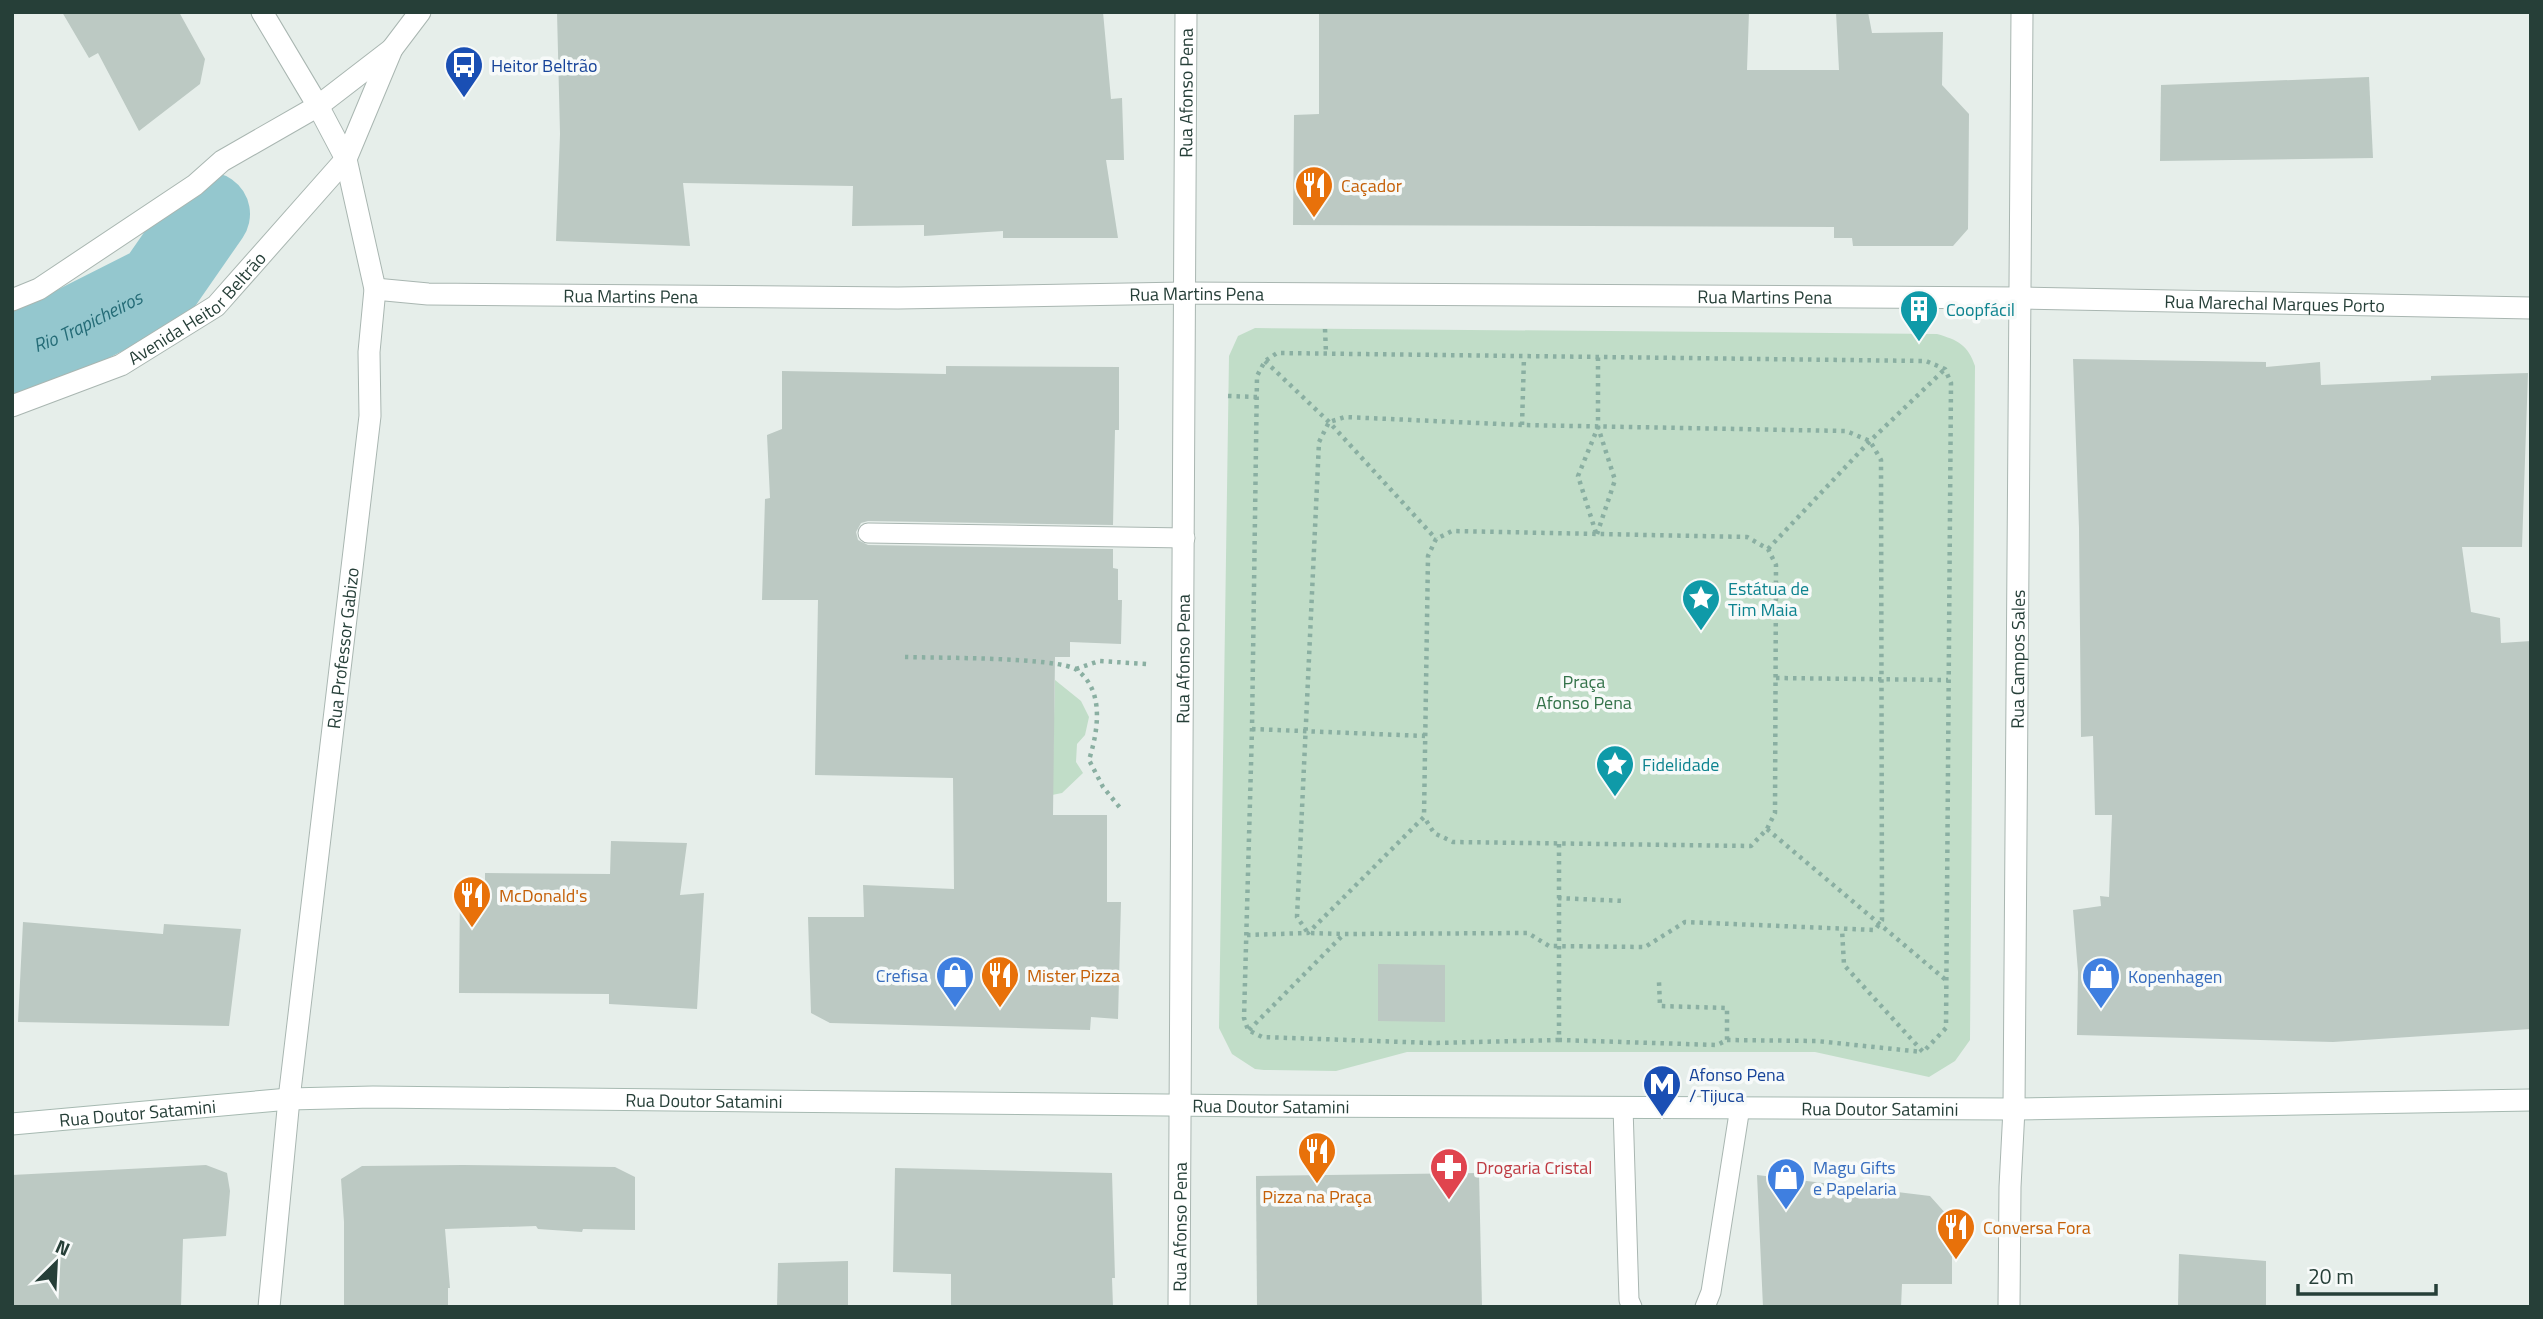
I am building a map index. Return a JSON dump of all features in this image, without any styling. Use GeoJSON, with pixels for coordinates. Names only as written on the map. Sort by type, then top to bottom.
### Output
{"type":"FeatureCollection","features":[{"type":"Feature","properties":{"kind":"street","name":"Rua Professor Gabizo"},"geometry":{"type":"LineString","coordinates":[[262,12],[346,159],[375,289],[369,352],[370,416],[289,1099],[269,1307]]}},
{"type":"Feature","properties":{"kind":"street"},"geometry":{"type":"LineString","coordinates":[[12,300],[39,289],[195,185],[222,161],[318,106],[392,49],[420,12]]}},
{"type":"Feature","properties":{"kind":"street","name":"Rua Afonso Pena"},"geometry":{"type":"LineString","coordinates":[[1179,1307],[1186,12]]}},
{"type":"Feature","properties":{"kind":"street","name":"Rua Campos Sales"},"geometry":{"type":"LineString","coordinates":[[2009,1307],[2014,1109],[2022,12]]}},
{"type":"Feature","properties":{"kind":"street","name":"Avenida Heitor Beltrão"},"geometry":{"type":"LineString","coordinates":[[12,406],[121,365],[216,306],[346,159],[392,49]]}},
{"type":"Feature","properties":{"kind":"street","name":"Rua Martins Pena"},"geometry":{"type":"LineString","coordinates":[[375,289],[428,293],[898,298],[1184,293],[2019,298]]}},
{"type":"Feature","properties":{"kind":"street","name":"Rua Marechal Marques Porto"},"geometry":{"type":"LineString","coordinates":[[2019,298],[2531,308]]}},
{"type":"Feature","properties":{"kind":"street","name":"Rua Doutor Satamini"},"geometry":{"type":"LineString","coordinates":[[12,1124],[289,1099],[373,1097],[1179,1105],[2014,1109],[2531,1100]]}},
{"type":"Feature","properties":{"kind":"lane"},"geometry":{"type":"LineString","coordinates":[[868,534],[1185,538]]}},
{"type":"Feature","properties":{"kind":"lane"},"geometry":{"type":"LineString","coordinates":[[1623,1107],[1629,1300],[1632,1307]]}},
{"type":"Feature","properties":{"kind":"lane"},"geometry":{"type":"LineString","coordinates":[[1705,1307],[1711,1292],[1740,1107]]}},
{"type":"Feature","properties":{"kind":"path"},"geometry":{"type":"LineString","coordinates":[[1325,329],[1326,353]]}},
{"type":"Feature","properties":{"kind":"path"},"geometry":{"type":"LineString","coordinates":[[1277,353],[1326,353],[1926,361],[1945,369],[1951,383],[1946,1028],[1923,1052],[1817,1041],[1727,1040],[1717,1045],[1559,1041],[1433,1043],[1262,1037],[1248,1030],[1244,1018],[1252,729],[1257,376],[1265,361],[1277,353]]}},
{"type":"Feature","properties":{"kind":"path"},"geometry":{"type":"LineString","coordinates":[[1522,425],[1524,357]]}},
{"type":"Feature","properties":{"kind":"path"},"geometry":{"type":"LineString","coordinates":[[1597,534],[1615,480],[1598,427],[1598,357]]}},
{"type":"Feature","properties":{"kind":"path"},"geometry":{"type":"LineString","coordinates":[[1265,361],[1329,422],[1436,539]]}},
{"type":"Feature","properties":{"kind":"path"},"geometry":{"type":"LineString","coordinates":[[1768,549],[1870,440],[1945,369]]}},
{"type":"Feature","properties":{"kind":"path"},"geometry":{"type":"LineString","coordinates":[[1228,397],[1257,397]]}},
{"type":"Feature","properties":{"kind":"path"},"geometry":{"type":"LineString","coordinates":[[1247,935],[1528,933],[1549,946],[1645,947],[1685,922],[1875,930],[1882,920],[1881,460],[1870,440],[1846,431],[1522,425],[1345,417],[1329,422],[1319,442],[1304,732],[1297,917],[1308,933]]}},
{"type":"Feature","properties":{"kind":"path"},"geometry":{"type":"LineString","coordinates":[[1597,534],[1578,476],[1598,427]]}},
{"type":"Feature","properties":{"kind":"path"},"geometry":{"type":"LineString","coordinates":[[1452,531],[1747,537],[1768,549],[1776,565],[1776,678],[1775,813],[1767,829],[1751,846],[1453,842],[1434,834],[1424,817],[1428,556],[1436,539],[1452,531]]}},
{"type":"Feature","properties":{"kind":"path"},"geometry":{"type":"LineString","coordinates":[[905,657],[1044,662],[1076,669],[1099,662],[1183,665]]}},
{"type":"Feature","properties":{"kind":"path"},"geometry":{"type":"LineString","coordinates":[[1076,669],[1091,688],[1098,714],[1096,737],[1089,760],[1102,787],[1121,809]]}},
{"type":"Feature","properties":{"kind":"path"},"geometry":{"type":"LineString","coordinates":[[1776,678],[1948,680]]}},
{"type":"Feature","properties":{"kind":"path"},"geometry":{"type":"LineString","coordinates":[[1252,729],[1425,736]]}},
{"type":"Feature","properties":{"kind":"path"},"geometry":{"type":"LineString","coordinates":[[1308,933],[1424,817]]}},
{"type":"Feature","properties":{"kind":"path"},"geometry":{"type":"LineString","coordinates":[[1767,829],[1947,981]]}},
{"type":"Feature","properties":{"kind":"path"},"geometry":{"type":"LineString","coordinates":[[1559,844],[1559,1041]]}},
{"type":"Feature","properties":{"kind":"path"},"geometry":{"type":"LineString","coordinates":[[1558,898],[1625,901]]}},
{"type":"Feature","properties":{"kind":"path"},"geometry":{"type":"LineString","coordinates":[[1842,929],[1844,965],[1923,1052]]}},
{"type":"Feature","properties":{"kind":"path"},"geometry":{"type":"LineString","coordinates":[[1248,1030],[1344,934]]}},
{"type":"Feature","properties":{"kind":"path"},"geometry":{"type":"LineString","coordinates":[[1659,982],[1660,1006],[1727,1008],[1727,1040]]}},
{"type":"Feature","properties":{"kind":"green space","name":"Praça Afonso Pena"},"geometry":{"type":"Polygon","coordinates":[[[1255,328],[1937,334],[1956,341],[1965,348],[1975,366],[1970,1040],[1955,1061],[1929,1077],[1815,1052],[1407,1052],[1336,1071],[1255,1069],[1232,1054],[1219,1028],[1229,356],[1238,336],[1255,328]]]}},
{"type":"Feature","properties":{"kind":"green space"},"geometry":{"type":"Polygon","coordinates":[[[1055,680],[1081,701],[1089,717],[1085,735],[1077,744],[1076,762],[1083,773],[1062,793],[1052,795],[1055,680]]]}},
{"type":"Feature","properties":{"kind":"building"},"geometry":{"type":"Polygon","coordinates":[[[62,12],[179,12],[205,59],[200,84],[139,131],[98,53],[89,58],[62,12]]]}},
{"type":"Feature","properties":{"kind":"building"},"geometry":{"type":"Polygon","coordinates":[[[557,12],[1103,12],[1111,99],[1122,98],[1124,160],[1106,160],[1118,238],[1003,238],[1003,231],[924,236],[924,225],[852,226],[853,186],[683,183],[690,246],[556,241],[560,134],[557,12]]]}},
{"type":"Feature","properties":{"kind":"building"},"geometry":{"type":"Polygon","coordinates":[[[1319,12],[1749,12],[1747,70],[1839,70],[1836,12],[1868,12],[1872,33],[1943,32],[1942,85],[1969,114],[1968,229],[1953,246],[1853,246],[1852,238],[1834,238],[1834,227],[1293,225],[1294,115],[1319,114],[1319,12]]]}},
{"type":"Feature","properties":{"kind":"building"},"geometry":{"type":"Polygon","coordinates":[[[2369,77],[2373,158],[2160,161],[2161,85],[2369,77]]]}},
{"type":"Feature","properties":{"kind":"building"},"geometry":{"type":"Polygon","coordinates":[[[2073,359],[2266,362],[2266,367],[2320,362],[2321,385],[2431,380],[2431,376],[2528,373],[2522,547],[2462,547],[2471,612],[2500,618],[2501,643],[2531,641],[2531,1029],[2333,1042],[2077,1035],[2078,972],[2073,910],[2101,906],[2100,896],[2109,897],[2112,815],[2095,815],[2093,736],[2081,737],[2079,528],[2073,359]]]}},
{"type":"Feature","properties":{"kind":"building"},"geometry":{"type":"Polygon","coordinates":[[[946,366],[1119,367],[1119,430],[1115,430],[1113,525],[868,521],[861,523],[856,532],[858,540],[868,545],[1113,549],[1113,568],[1118,569],[1118,600],[1122,600],[1121,644],[1070,642],[1070,657],[1055,657],[1053,815],[1107,815],[1107,902],[1121,902],[1118,1019],[1091,1017],[1090,1030],[830,1023],[811,1013],[808,917],[864,917],[863,885],[954,889],[953,778],[815,775],[818,600],[762,600],[765,499],[770,498],[767,435],[782,429],[782,371],[946,374],[946,366]]]}},
{"type":"Feature","properties":{"kind":"building"},"geometry":{"type":"Polygon","coordinates":[[[611,841],[687,843],[680,895],[704,893],[697,1009],[609,1004],[609,994],[459,993],[460,889],[485,889],[485,873],[610,874],[611,841]]]}},
{"type":"Feature","properties":{"kind":"building"},"geometry":{"type":"Polygon","coordinates":[[[23,922],[163,934],[164,924],[241,929],[229,1026],[18,1022],[23,922]]]}},
{"type":"Feature","properties":{"kind":"building"},"geometry":{"type":"Polygon","coordinates":[[[1378,964],[1445,965],[1445,1022],[1378,1021],[1378,964]]]}},
{"type":"Feature","properties":{"kind":"building"},"geometry":{"type":"Polygon","coordinates":[[[206,1165],[227,1173],[230,1191],[226,1236],[183,1239],[181,1307],[12,1307],[12,1175],[206,1165]]]}},
{"type":"Feature","properties":{"kind":"building"},"geometry":{"type":"Polygon","coordinates":[[[362,1166],[615,1167],[635,1177],[635,1230],[583,1229],[582,1232],[538,1229],[536,1226],[445,1229],[450,1288],[448,1307],[344,1307],[341,1179],[362,1166]]]}},
{"type":"Feature","properties":{"kind":"building"},"geometry":{"type":"Polygon","coordinates":[[[895,1168],[1112,1173],[1115,1278],[1112,1278],[1113,1307],[951,1307],[951,1274],[893,1272],[895,1168]]]}},
{"type":"Feature","properties":{"kind":"building"},"geometry":{"type":"Polygon","coordinates":[[[1479,1173],[1482,1307],[1257,1307],[1256,1176],[1479,1173]]]}},
{"type":"Feature","properties":{"kind":"building"},"geometry":{"type":"Polygon","coordinates":[[[1757,1175],[1930,1196],[1947,1215],[1952,1238],[1952,1284],[1902,1284],[1901,1307],[1763,1307],[1757,1175]]]}},
{"type":"Feature","properties":{"kind":"building"},"geometry":{"type":"Polygon","coordinates":[[[2179,1254],[2266,1261],[2266,1307],[2178,1307],[2179,1254]]]}},
{"type":"Feature","properties":{"kind":"building"},"geometry":{"type":"Polygon","coordinates":[[[848,1261],[848,1307],[777,1307],[778,1263],[848,1261]]]}},
{"type":"Feature","properties":{"kind":"waterway","name":"Rio Trapicheiros"},"geometry":{"type":"LineString","coordinates":[[12,353],[63,334],[158,286],[208,214]]}},
{"type":"Feature","properties":{"kind":"place","name":"Heitor Beltrão"},"geometry":{"type":"Point","coordinates":[464,99]}},
{"type":"Feature","properties":{"kind":"place","name":"Caçador"},"geometry":{"type":"Point","coordinates":[1314,219]}},
{"type":"Feature","properties":{"kind":"place","name":"Coopfácil"},"geometry":{"type":"Point","coordinates":[1919,343]}},
{"type":"Feature","properties":{"kind":"place","name":"Estátua de Tim Maia"},"geometry":{"type":"Point","coordinates":[1701,632]}},
{"type":"Feature","properties":{"kind":"place","name":"Fidelidade"},"geometry":{"type":"Point","coordinates":[1615,798]}},
{"type":"Feature","properties":{"kind":"place","name":"McDonald's"},"geometry":{"type":"Point","coordinates":[472,929]}},
{"type":"Feature","properties":{"kind":"place","name":"Crefisa"},"geometry":{"type":"Point","coordinates":[955,1009]}},
{"type":"Feature","properties":{"kind":"place","name":"Mister Pizza"},"geometry":{"type":"Point","coordinates":[1000,1009]}},
{"type":"Feature","properties":{"kind":"place","name":"Kopenhagen"},"geometry":{"type":"Point","coordinates":[2101,1010]}},
{"type":"Feature","properties":{"kind":"place","name":"Afonso Pena / Tijuca"},"geometry":{"type":"Point","coordinates":[1662,1118]}},
{"type":"Feature","properties":{"kind":"place","name":"Pizza na Praça"},"geometry":{"type":"Point","coordinates":[1317,1185]}},
{"type":"Feature","properties":{"kind":"place","name":"Drogaria Cristal"},"geometry":{"type":"Point","coordinates":[1449,1201]}},
{"type":"Feature","properties":{"kind":"place","name":"Magu Gifts e Papelaria"},"geometry":{"type":"Point","coordinates":[1786,1211]}},
{"type":"Feature","properties":{"kind":"place","name":"Conversa Fora"},"geometry":{"type":"Point","coordinates":[1956,1261]}}]}
